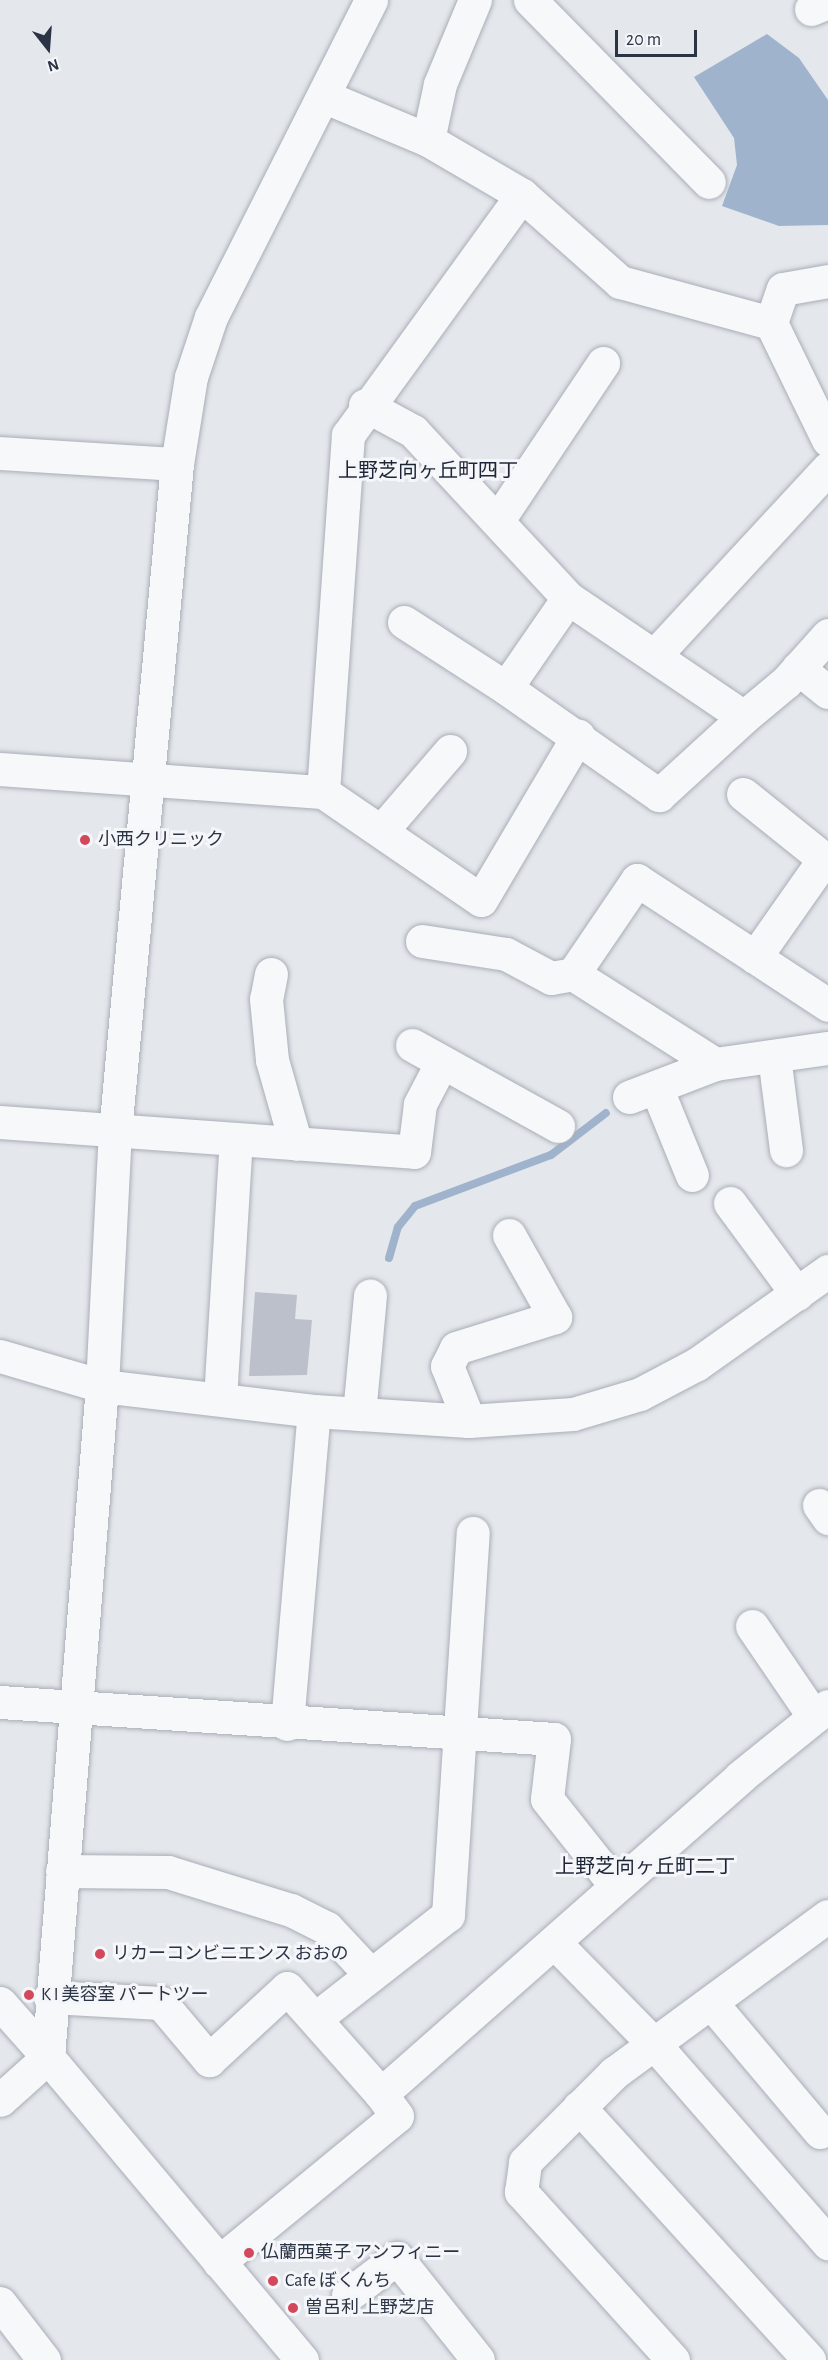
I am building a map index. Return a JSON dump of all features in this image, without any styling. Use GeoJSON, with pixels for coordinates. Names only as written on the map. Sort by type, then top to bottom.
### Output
{"type":"FeatureCollection","features":[{"type":"Feature","properties":{"kind":"street"},"geometry":{"type":"LineString","coordinates":[[0,2100],[48,2057],[50,1996],[78,1705],[102,1386],[115,1132],[151,781],[177,464],[190,376],[211,317],[371,0]]}},
{"type":"Feature","properties":{"kind":"street"},"geometry":{"type":"LineString","coordinates":[[428,140],[440,84],[475,0]]}},
{"type":"Feature","properties":{"kind":"street"},"geometry":{"type":"LineString","coordinates":[[530,0],[709,182]]}},
{"type":"Feature","properties":{"kind":"street"},"geometry":{"type":"LineString","coordinates":[[323,96],[428,140],[522,195],[620,282],[771,323]]}},
{"type":"Feature","properties":{"kind":"street"},"geometry":{"type":"LineString","coordinates":[[323,792],[348,435],[365,405],[522,195]]}},
{"type":"Feature","properties":{"kind":"street"},"geometry":{"type":"LineString","coordinates":[[828,281],[783,289],[771,323],[828,440]]}},
{"type":"Feature","properties":{"kind":"street"},"geometry":{"type":"LineString","coordinates":[[498,520],[603,363]]}},
{"type":"Feature","properties":{"kind":"street"},"geometry":{"type":"LineString","coordinates":[[365,405],[413,431],[568,598],[744,717]]}},
{"type":"Feature","properties":{"kind":"street"},"geometry":{"type":"LineString","coordinates":[[0,453],[177,464]]}},
{"type":"Feature","properties":{"kind":"street"},"geometry":{"type":"LineString","coordinates":[[655,655],[828,468]]}},
{"type":"Feature","properties":{"kind":"street"},"geometry":{"type":"LineString","coordinates":[[506,688],[568,598]]}},
{"type":"Feature","properties":{"kind":"street"},"geometry":{"type":"LineString","coordinates":[[404,622],[578,736],[659,795],[798,668],[828,635]]}},
{"type":"Feature","properties":{"kind":"street"},"geometry":{"type":"LineString","coordinates":[[798,668],[828,692]]}},
{"type":"Feature","properties":{"kind":"street"},"geometry":{"type":"LineString","coordinates":[[462,947],[481,900],[578,736]]}},
{"type":"Feature","properties":{"kind":"street"},"geometry":{"type":"LineString","coordinates":[[383,829],[450,751]]}},
{"type":"Feature","properties":{"kind":"street"},"geometry":{"type":"LineString","coordinates":[[0,769],[323,792],[383,829],[481,900]]}},
{"type":"Feature","properties":{"kind":"street"},"geometry":{"type":"LineString","coordinates":[[743,794],[826,861],[755,957]]}},
{"type":"Feature","properties":{"kind":"street"},"geometry":{"type":"LineString","coordinates":[[573,974],[637,880],[828,1005]]}},
{"type":"Feature","properties":{"kind":"street"},"geometry":{"type":"LineString","coordinates":[[422,941],[506,954],[551,978],[573,974],[714,1064]]}},
{"type":"Feature","properties":{"kind":"street"},"geometry":{"type":"LineString","coordinates":[[272,974],[266,999],[272,1060],[296,1144]]}},
{"type":"Feature","properties":{"kind":"street"},"geometry":{"type":"LineString","coordinates":[[412,1045],[558,1126]]}},
{"type":"Feature","properties":{"kind":"street"},"geometry":{"type":"LineString","coordinates":[[692,1175],[642,1092],[714,1064],[828,1048]]}},
{"type":"Feature","properties":{"kind":"street"},"geometry":{"type":"LineString","coordinates":[[774,1056],[786,1150]]}},
{"type":"Feature","properties":{"kind":"street"},"geometry":{"type":"LineString","coordinates":[[0,1122],[414,1152],[420,1104],[442,1062]]}},
{"type":"Feature","properties":{"kind":"street"},"geometry":{"type":"LineString","coordinates":[[220,1399],[236,1140]]}},
{"type":"Feature","properties":{"kind":"street"},"geometry":{"type":"LineString","coordinates":[[730,1203],[797,1294]]}},
{"type":"Feature","properties":{"kind":"street"},"geometry":{"type":"LineString","coordinates":[[469,1421],[447,1366],[456,1348],[555,1317],[509,1235]]}},
{"type":"Feature","properties":{"kind":"street"},"geometry":{"type":"LineString","coordinates":[[0,1356],[102,1386],[314,1411],[469,1421],[573,1414],[640,1394],[752,1329],[828,1271]]}},
{"type":"Feature","properties":{"kind":"street"},"geometry":{"type":"LineString","coordinates":[[359,1414],[370,1296]]}},
{"type":"Feature","properties":{"kind":"street"},"geometry":{"type":"LineString","coordinates":[[287,1724],[314,1411]]}},
{"type":"Feature","properties":{"kind":"street"},"geometry":{"type":"LineString","coordinates":[[316,2018],[448,1915],[473,1533]]}},
{"type":"Feature","properties":{"kind":"street"},"geometry":{"type":"LineString","coordinates":[[381,2094],[616,1886],[821,1712],[752,1626]]}},
{"type":"Feature","properties":{"kind":"street"},"geometry":{"type":"LineString","coordinates":[[0,1702],[78,1705],[287,1724],[554,1739],[547,1798],[616,1886]]}},
{"type":"Feature","properties":{"kind":"street"},"geometry":{"type":"LineString","coordinates":[[62,1871],[168,1872],[291,1910],[327,1928],[371,1975]]}},
{"type":"Feature","properties":{"kind":"street"},"geometry":{"type":"LineString","coordinates":[[673,2360],[521,2192],[525,2162],[614,2073],[823,1930]]}},
{"type":"Feature","properties":{"kind":"street"},"geometry":{"type":"LineString","coordinates":[[554,1942],[656,2046],[828,2243]]}},
{"type":"Feature","properties":{"kind":"street"},"geometry":{"type":"LineString","coordinates":[[50,1996],[161,2003],[209,2060],[287,1988],[316,2018],[397,2116],[219,2262]]}},
{"type":"Feature","properties":{"kind":"street"},"geometry":{"type":"LineString","coordinates":[[0,2003],[302,2360]]}},
{"type":"Feature","properties":{"kind":"street"},"geometry":{"type":"LineString","coordinates":[[713,2005],[820,2132]]}},
{"type":"Feature","properties":{"kind":"street"},"geometry":{"type":"LineString","coordinates":[[579,2107],[809,2360]]}},
{"type":"Feature","properties":{"kind":"street"},"geometry":{"type":"LineString","coordinates":[[348,2295],[397,2258],[478,2360]]}},
{"type":"Feature","properties":{"kind":"street"},"geometry":{"type":"LineString","coordinates":[[5,2318],[44,2360]]}},
{"type":"Feature","properties":{"kind":"water"},"geometry":{"type":"Polygon","coordinates":[[[767,34],[799,58],[828,100],[828,225],[779,226],[722,206],[737,165],[734,138],[694,77],[767,34]]]}},
{"type":"Feature","properties":{"kind":"building"},"geometry":{"type":"Polygon","coordinates":[[[255,1292],[297,1295],[295,1319],[312,1320],[307,1375],[249,1376],[255,1292]]]}},
{"type":"Feature","properties":{"kind":"waterway"},"geometry":{"type":"LineString","coordinates":[[389,1258],[398,1227],[415,1206],[551,1155],[606,1113]]}},
{"type":"Feature","properties":{"kind":"place","name":"小西クリニック"},"geometry":{"type":"Point","coordinates":[85,840]}},
{"type":"Feature","properties":{"kind":"place","name":"リカーコンビニエンス おおの"},"geometry":{"type":"Point","coordinates":[100,1954]}},
{"type":"Feature","properties":{"kind":"place","name":"K I 美容室 パートツー"},"geometry":{"type":"Point","coordinates":[29,1995]}},
{"type":"Feature","properties":{"kind":"place","name":"仏蘭西菓子 アンフィニー"},"geometry":{"type":"Point","coordinates":[249,2253]}},
{"type":"Feature","properties":{"kind":"place","name":"Cafe ぼくんち"},"geometry":{"type":"Point","coordinates":[273,2281]}},
{"type":"Feature","properties":{"kind":"place","name":"曽呂利 上野芝店"},"geometry":{"type":"Point","coordinates":[293,2308]}},
{"type":"Feature","properties":{"kind":"district","name":"上野芝向ヶ丘町四丁"},"geometry":{"type":"Point","coordinates":[428,471]}},
{"type":"Feature","properties":{"kind":"district","name":"上野芝向ヶ丘町二丁"},"geometry":{"type":"Point","coordinates":[645,1867]}}]}
